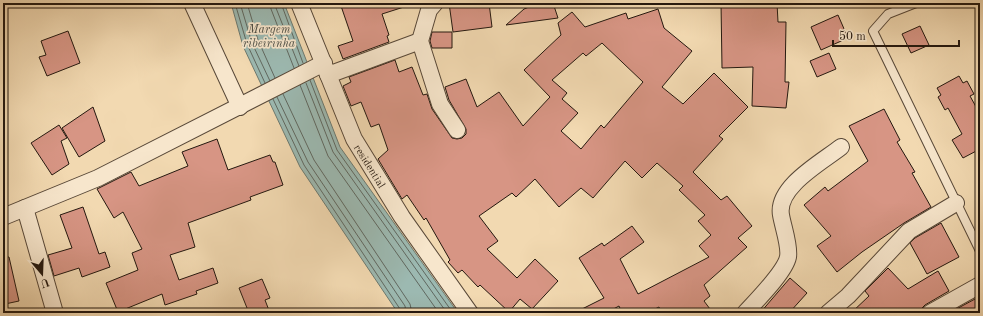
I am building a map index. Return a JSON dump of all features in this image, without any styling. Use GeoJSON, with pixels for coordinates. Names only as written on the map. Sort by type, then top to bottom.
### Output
{"type":"FeatureCollection","features":[{"type":"Feature","properties":{"kind":"street"},"geometry":{"type":"LineString","coordinates":[[192,3],[240,107]]}},
{"type":"Feature","properties":{"kind":"street","name":"residential"},"geometry":{"type":"LineString","coordinates":[[299,3],[322,69],[354,139],[402,217],[470,313]]}},
{"type":"Feature","properties":{"kind":"street"},"geometry":{"type":"LineString","coordinates":[[435,3],[429,10],[420,41],[440,104],[457,130]]}},
{"type":"Feature","properties":{"kind":"street"},"geometry":{"type":"LineString","coordinates":[[3,217],[98,178],[256,98],[322,69],[420,41]]}},
{"type":"Feature","properties":{"kind":"street"},"geometry":{"type":"LineString","coordinates":[[745,313],[774,279],[788,259],[788,251],[780,209],[789,188],[842,147]]}},
{"type":"Feature","properties":{"kind":"street"},"geometry":{"type":"LineString","coordinates":[[828,313],[848,296],[909,231],[956,203]]}},
{"type":"Feature","properties":{"kind":"street"},"geometry":{"type":"LineString","coordinates":[[25,208],[55,313]]}},
{"type":"Feature","properties":{"kind":"street"},"geometry":{"type":"LineString","coordinates":[[930,313],[980,285]]}},
{"type":"Feature","properties":{"kind":"lane"},"geometry":{"type":"LineString","coordinates":[[916,3],[888,14],[873,30],[980,251]]}},
{"type":"Feature","properties":{"kind":"water","name":"Margem ribeirinha"},"geometry":{"type":"Polygon","coordinates":[[[231,3],[284,3],[340,147],[458,313],[398,313],[300,167],[243,46],[231,3]]]}},
{"type":"Feature","properties":{"kind":"building"},"geometry":{"type":"Polygon","coordinates":[[[340,3],[406,3],[407,6],[382,14],[389,35],[387,36],[389,42],[343,59],[338,46],[353,41],[340,3]]]}},
{"type":"Feature","properties":{"kind":"building"},"geometry":{"type":"Polygon","coordinates":[[[449,3],[489,3],[492,27],[453,32],[449,3]]]}},
{"type":"Feature","properties":{"kind":"building"},"geometry":{"type":"Polygon","coordinates":[[[539,3],[553,3],[558,18],[506,25],[524,9],[539,3]]]}},
{"type":"Feature","properties":{"kind":"building"},"geometry":{"type":"Polygon","coordinates":[[[721,3],[777,3],[778,22],[786,22],[785,82],[789,82],[786,108],[752,106],[753,67],[722,68],[721,3]]]}},
{"type":"Feature","properties":{"kind":"building"},"geometry":{"type":"Polygon","coordinates":[[[658,9],[664,28],[692,51],[662,87],[683,104],[714,73],[748,107],[719,136],[723,139],[693,172],[721,200],[727,196],[752,226],[738,238],[747,247],[704,285],[710,296],[704,301],[713,313],[662,313],[659,307],[647,313],[622,313],[619,306],[606,313],[574,313],[604,298],[579,258],[602,243],[604,246],[632,226],[644,242],[620,259],[638,294],[709,257],[699,246],[711,235],[698,221],[705,215],[679,190],[683,186],[657,163],[642,178],[625,161],[593,198],[581,188],[559,207],[535,179],[516,197],[512,193],[479,216],[498,241],[487,249],[517,278],[535,259],[558,281],[532,309],[520,299],[509,312],[480,285],[478,287],[462,270],[458,273],[448,262],[450,260],[426,218],[424,220],[407,195],[402,199],[378,159],[388,150],[379,124],[371,127],[361,102],[351,106],[343,86],[351,82],[349,77],[395,60],[399,72],[412,67],[423,95],[427,94],[432,109],[452,138],[462,138],[466,134],[466,129],[449,100],[445,87],[466,79],[477,107],[499,92],[523,126],[550,97],[524,70],[561,35],[558,23],[572,12],[585,27],[626,13],[628,19],[658,9]],[[602,43],[586,56],[583,53],[552,80],[567,93],[562,99],[578,113],[561,131],[581,149],[601,125],[604,128],[643,82],[602,43]]]}},
{"type":"Feature","properties":{"kind":"building"},"geometry":{"type":"Polygon","coordinates":[[[838,15],[848,38],[821,50],[811,27],[838,15]]]}},
{"type":"Feature","properties":{"kind":"building"},"geometry":{"type":"Polygon","coordinates":[[[920,26],[929,45],[911,53],[902,34],[920,26]]]}},
{"type":"Feature","properties":{"kind":"building"},"geometry":{"type":"Polygon","coordinates":[[[68,31],[80,63],[47,76],[39,57],[46,55],[41,41],[68,31]]]}},
{"type":"Feature","properties":{"kind":"building"},"geometry":{"type":"Polygon","coordinates":[[[432,32],[452,32],[452,48],[432,48],[430,41],[432,32]]]}},
{"type":"Feature","properties":{"kind":"building"},"geometry":{"type":"Polygon","coordinates":[[[829,53],[836,69],[817,77],[810,61],[829,53]]]}},
{"type":"Feature","properties":{"kind":"building"},"geometry":{"type":"Polygon","coordinates":[[[959,76],[963,83],[967,81],[974,94],[970,96],[980,114],[980,149],[963,158],[952,140],[962,134],[948,108],[945,110],[938,97],[941,95],[937,88],[959,76]]]}},
{"type":"Feature","properties":{"kind":"building"},"geometry":{"type":"Polygon","coordinates":[[[93,107],[105,141],[79,157],[62,128],[93,107]]]}},
{"type":"Feature","properties":{"kind":"building"},"geometry":{"type":"Polygon","coordinates":[[[884,109],[900,140],[897,142],[915,172],[912,173],[931,207],[904,223],[862,252],[837,272],[817,246],[831,236],[804,205],[825,187],[828,191],[868,161],[849,126],[884,109]]]}},
{"type":"Feature","properties":{"kind":"building"},"geometry":{"type":"Polygon","coordinates":[[[59,125],[67,138],[61,141],[69,164],[52,175],[31,143],[59,125]]]}},
{"type":"Feature","properties":{"kind":"building"},"geometry":{"type":"Polygon","coordinates":[[[217,139],[228,170],[270,155],[273,162],[275,162],[283,185],[250,197],[251,200],[188,223],[195,247],[170,255],[179,280],[213,268],[218,283],[196,291],[197,294],[165,305],[162,294],[118,312],[106,283],[138,270],[132,253],[142,249],[123,212],[114,218],[97,189],[131,172],[139,186],[188,166],[182,152],[217,139]]]}},
{"type":"Feature","properties":{"kind":"building"},"geometry":{"type":"Polygon","coordinates":[[[83,207],[99,254],[105,252],[110,267],[82,277],[79,268],[54,276],[48,255],[72,248],[60,215],[83,207]]]}},
{"type":"Feature","properties":{"kind":"building"},"geometry":{"type":"Polygon","coordinates":[[[941,223],[959,257],[927,274],[910,243],[915,238],[941,223]]]}},
{"type":"Feature","properties":{"kind":"building"},"geometry":{"type":"Polygon","coordinates":[[[3,257],[9,257],[19,301],[5,304],[3,297],[3,257]]]}},
{"type":"Feature","properties":{"kind":"building"},"geometry":{"type":"Polygon","coordinates":[[[888,268],[908,289],[938,271],[949,291],[925,305],[922,308],[921,313],[851,313],[869,296],[865,291],[888,268]]]}},
{"type":"Feature","properties":{"kind":"building"},"geometry":{"type":"Polygon","coordinates":[[[790,278],[807,293],[789,313],[760,313],[790,278]]]}},
{"type":"Feature","properties":{"kind":"building"},"geometry":{"type":"Polygon","coordinates":[[[262,279],[270,298],[265,300],[270,313],[249,313],[239,288],[262,279]]]}},
{"type":"Feature","properties":{"kind":"building"},"geometry":{"type":"Polygon","coordinates":[[[975,299],[980,307],[980,313],[949,313],[975,299]]]}}]}
